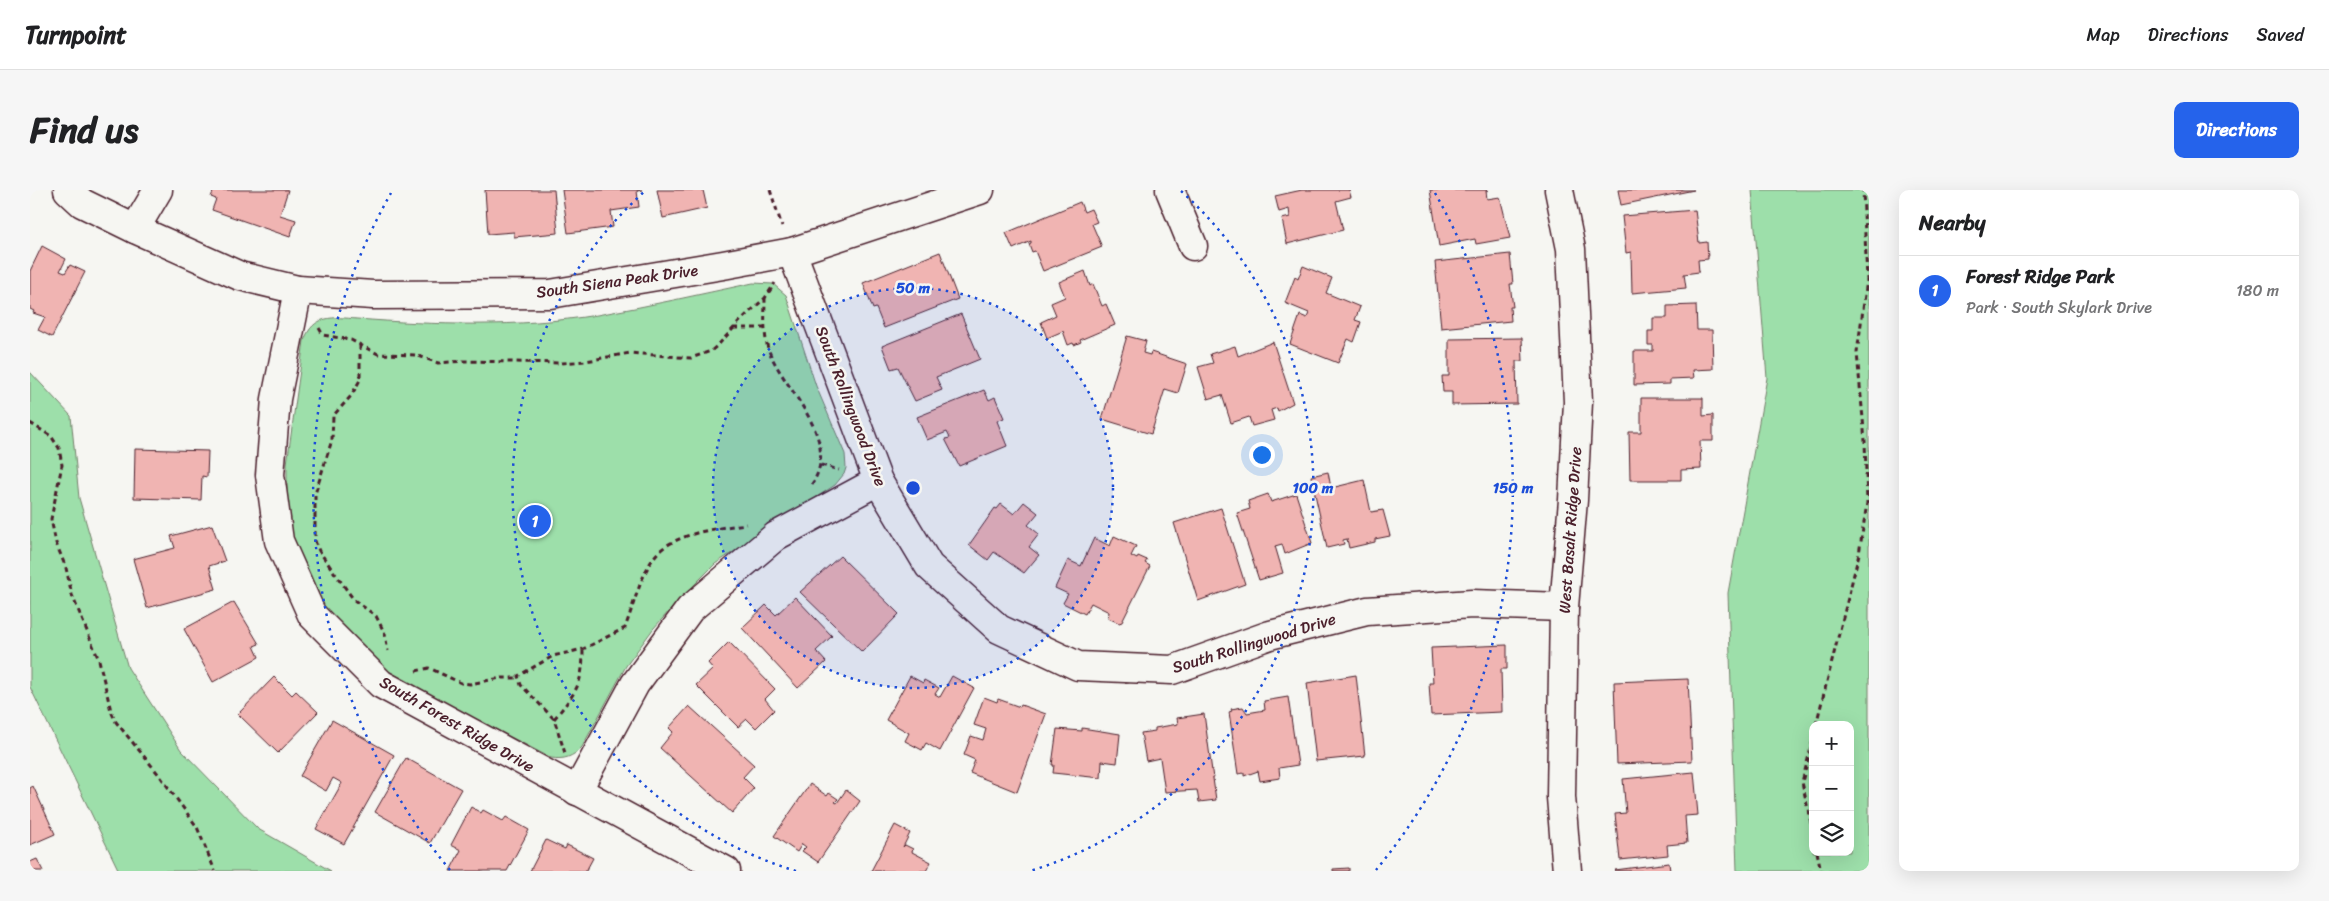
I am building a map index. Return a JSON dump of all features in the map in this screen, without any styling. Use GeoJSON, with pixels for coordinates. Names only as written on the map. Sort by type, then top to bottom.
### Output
{"type":"FeatureCollection","features":[{"type":"Feature","properties":{"kind":"street","name":"South Siena Peak Drive"},"geometry":{"type":"LineString","coordinates":[[68,190],[82,202],[135,229],[240,276],[298,290],[373,295],[550,294],[792,252],[980,190]]}},
{"type":"Feature","properties":{"kind":"street"},"geometry":{"type":"LineString","coordinates":[[135,229],[158,190]]}},
{"type":"Feature","properties":{"kind":"street"},"geometry":{"type":"LineString","coordinates":[[1170,190],[1193,246]]}},
{"type":"Feature","properties":{"kind":"street","name":"West Basalt Ridge Drive"},"geometry":{"type":"LineString","coordinates":[[1559,190],[1571,249],[1578,402],[1574,500],[1564,607],[1562,797],[1567,871]]}},
{"type":"Feature","properties":{"kind":"street","name":"South Rollingwood Drive"},"geometry":{"type":"LineString","coordinates":[[792,252],[878,480],[929,566],[999,629],[1078,666],[1172,670],[1270,635],[1367,610],[1472,604],[1564,607]]}},
{"type":"Feature","properties":{"kind":"street","name":"South Forest Ridge Drive"},"geometry":{"type":"LineString","coordinates":[[298,290],[276,399],[270,476],[279,541],[312,615],[381,684],[726,871]]}},
{"type":"Feature","properties":{"kind":"street"},"geometry":{"type":"LineString","coordinates":[[577,791],[635,684],[690,609],[776,536],[878,480]]}},
{"type":"Feature","properties":{"kind":"path"},"geometry":{"type":"LineString","coordinates":[[298,290],[323,335],[351,340],[378,354],[416,355],[438,363],[464,361],[578,362],[630,353],[691,358],[711,351],[766,298],[792,252],[774,207],[770,190]]}},
{"type":"Feature","properties":{"kind":"path"},"geometry":{"type":"LineString","coordinates":[[1817,721],[1859,554],[1867,504],[1865,441],[1857,353],[1867,280],[1863,190]]}},
{"type":"Feature","properties":{"kind":"path"},"geometry":{"type":"LineString","coordinates":[[766,298],[765,328],[768,349],[773,361],[802,406],[816,435],[820,465],[817,476],[811,486]]}},
{"type":"Feature","properties":{"kind":"path"},"geometry":{"type":"LineString","coordinates":[[734,328],[765,328]]}},
{"type":"Feature","properties":{"kind":"path"},"geometry":{"type":"LineString","coordinates":[[360,345],[360,380],[351,396],[333,416],[332,440],[315,494],[314,530],[319,551],[330,567],[354,600],[376,616],[385,634],[388,653]]}},
{"type":"Feature","properties":{"kind":"path"},"geometry":{"type":"LineString","coordinates":[[30,423],[51,436],[59,448],[62,465],[51,519],[56,543],[66,568],[72,595],[99,660],[111,711],[116,722],[160,776],[197,827],[215,871]]}},
{"type":"Feature","properties":{"kind":"path"},"geometry":{"type":"LineString","coordinates":[[517,678],[519,674],[552,656],[583,649],[625,628],[641,584],[655,555],[673,544],[702,531],[747,524],[754,520]]}},
{"type":"Feature","properties":{"kind":"path"},"geometry":{"type":"LineString","coordinates":[[554,718],[577,690],[582,677],[583,649]]}},
{"type":"Feature","properties":{"kind":"path"},"geometry":{"type":"LineString","coordinates":[[414,672],[429,668],[461,683],[470,684],[501,678],[517,678]]}},
{"type":"Feature","properties":{"kind":"path"},"geometry":{"type":"LineString","coordinates":[[517,678],[520,685],[554,718],[577,791]]}},
{"type":"Feature","properties":{"kind":"path"},"geometry":{"type":"LineString","coordinates":[[1809,755],[1802,782],[1809,814]]}},
{"type":"Feature","properties":{"kind":"path"},"geometry":{"type":"LineString","coordinates":[[1818,856],[1821,871]]}},
{"type":"Feature","properties":{"kind":"green space"},"geometry":{"type":"Polygon","coordinates":[[[1752,190],[1869,190],[1869,871],[1737,871],[1728,593],[1767,378],[1752,190]]]}},
{"type":"Feature","properties":{"kind":"green space"},"geometry":{"type":"Polygon","coordinates":[[[753,283],[773,284],[786,295],[816,386],[845,454],[846,468],[844,474],[835,485],[715,564],[681,598],[653,629],[626,666],[582,747],[575,753],[560,759],[551,758],[376,664],[321,604],[297,556],[287,509],[287,464],[304,341],[313,326],[325,319],[332,318],[417,323],[507,324],[537,322],[636,308],[753,283]]]}},
{"type":"Feature","properties":{"kind":"green space"},"geometry":{"type":"Polygon","coordinates":[[[30,372],[71,416],[79,498],[128,668],[181,750],[258,829],[331,871],[119,871],[30,687],[30,372]]]}},
{"type":"Feature","properties":{"kind":"building"},"geometry":{"type":"Polygon","coordinates":[[[214,190],[288,190],[280,215],[296,220],[290,237],[212,210],[216,199],[211,197],[214,190]]]}},
{"type":"Feature","properties":{"kind":"building"},"geometry":{"type":"Polygon","coordinates":[[[485,190],[554,190],[558,233],[514,237],[514,232],[488,234],[485,190]]]}},
{"type":"Feature","properties":{"kind":"building"},"geometry":{"type":"Polygon","coordinates":[[[562,190],[642,190],[637,191],[639,207],[611,211],[613,227],[568,233],[562,190]]]}},
{"type":"Feature","properties":{"kind":"building"},"geometry":{"type":"Polygon","coordinates":[[[657,190],[703,190],[707,208],[663,218],[657,190]]]}},
{"type":"Feature","properties":{"kind":"building"},"geometry":{"type":"Polygon","coordinates":[[[1302,190],[1349,190],[1351,197],[1336,201],[1343,230],[1287,244],[1282,219],[1290,217],[1289,209],[1279,212],[1275,196],[1302,190]]]}},
{"type":"Feature","properties":{"kind":"building"},"geometry":{"type":"Polygon","coordinates":[[[1430,190],[1488,190],[1486,191],[1487,199],[1500,197],[1510,238],[1476,244],[1475,239],[1439,246],[1430,190]]]}},
{"type":"Feature","properties":{"kind":"building"},"geometry":{"type":"Polygon","coordinates":[[[1618,190],[1694,190],[1621,205],[1618,190]]]}},
{"type":"Feature","properties":{"kind":"building"},"geometry":{"type":"Polygon","coordinates":[[[1080,202],[1084,212],[1091,209],[1097,222],[1092,224],[1102,247],[1043,271],[1035,251],[1032,252],[1029,244],[1031,241],[1013,249],[1006,233],[1080,202]]]}},
{"type":"Feature","properties":{"kind":"building"},"geometry":{"type":"Polygon","coordinates":[[[1695,210],[1699,243],[1707,242],[1708,259],[1698,260],[1699,272],[1684,274],[1686,288],[1632,293],[1631,252],[1626,253],[1622,216],[1695,210]]]}},
{"type":"Feature","properties":{"kind":"building"},"geometry":{"type":"Polygon","coordinates":[[[42,246],[66,259],[60,271],[65,273],[70,265],[85,272],[52,337],[38,330],[45,317],[33,313],[34,311],[30,309],[30,271],[42,246]]]}},
{"type":"Feature","properties":{"kind":"building"},"geometry":{"type":"Polygon","coordinates":[[[940,252],[958,299],[884,328],[876,308],[873,309],[863,283],[940,252]]]}},
{"type":"Feature","properties":{"kind":"building"},"geometry":{"type":"Polygon","coordinates":[[[1510,254],[1513,284],[1510,284],[1513,307],[1510,307],[1511,321],[1441,328],[1435,262],[1510,254]]]}},
{"type":"Feature","properties":{"kind":"building"},"geometry":{"type":"Polygon","coordinates":[[[1303,266],[1332,278],[1326,293],[1360,307],[1355,320],[1361,322],[1354,342],[1348,339],[1338,363],[1290,344],[1300,315],[1307,318],[1309,313],[1285,303],[1295,277],[1298,279],[1303,266]]]}},
{"type":"Feature","properties":{"kind":"building"},"geometry":{"type":"Polygon","coordinates":[[[1085,271],[1090,286],[1093,284],[1102,306],[1106,304],[1115,325],[1080,340],[1081,342],[1074,345],[1073,343],[1068,345],[1063,331],[1047,338],[1041,322],[1056,315],[1051,303],[1065,297],[1059,282],[1085,271]]]}},
{"type":"Feature","properties":{"kind":"building"},"geometry":{"type":"Polygon","coordinates":[[[1696,305],[1697,330],[1712,330],[1713,369],[1693,370],[1694,378],[1670,379],[1670,384],[1634,385],[1634,351],[1653,351],[1653,345],[1648,345],[1648,331],[1653,331],[1653,318],[1667,318],[1667,306],[1696,305]]]}},
{"type":"Feature","properties":{"kind":"building"},"geometry":{"type":"Polygon","coordinates":[[[961,314],[980,359],[936,377],[942,390],[915,401],[898,367],[891,369],[882,346],[961,314]]]}},
{"type":"Feature","properties":{"kind":"building"},"geometry":{"type":"Polygon","coordinates":[[[1127,336],[1146,341],[1143,353],[1150,355],[1151,352],[1187,364],[1178,393],[1165,389],[1151,434],[1102,419],[1127,336]]]}},
{"type":"Feature","properties":{"kind":"building"},"geometry":{"type":"Polygon","coordinates":[[[1522,338],[1523,361],[1516,361],[1517,404],[1452,405],[1452,392],[1443,392],[1442,376],[1449,376],[1449,339],[1522,338]]]}},
{"type":"Feature","properties":{"kind":"building"},"geometry":{"type":"Polygon","coordinates":[[[1273,342],[1293,403],[1278,411],[1277,408],[1271,410],[1274,420],[1252,426],[1249,417],[1231,423],[1222,395],[1208,399],[1198,367],[1213,363],[1210,354],[1235,346],[1238,356],[1273,342]]]}},
{"type":"Feature","properties":{"kind":"building"},"geometry":{"type":"Polygon","coordinates":[[[984,390],[989,400],[995,397],[1004,418],[997,421],[1007,446],[959,466],[945,439],[950,438],[947,432],[927,440],[917,417],[984,390]]]}},
{"type":"Feature","properties":{"kind":"building"},"geometry":{"type":"Polygon","coordinates":[[[1641,398],[1703,398],[1703,416],[1713,415],[1713,441],[1700,441],[1701,469],[1681,470],[1681,480],[1630,480],[1629,432],[1641,432],[1641,398]]]}},
{"type":"Feature","properties":{"kind":"building"},"geometry":{"type":"Polygon","coordinates":[[[135,449],[208,451],[207,477],[202,476],[201,500],[134,498],[135,449]]]}},
{"type":"Feature","properties":{"kind":"building"},"geometry":{"type":"Polygon","coordinates":[[[1328,472],[1331,488],[1364,480],[1371,512],[1383,510],[1390,536],[1375,539],[1375,542],[1349,548],[1347,539],[1343,540],[1344,544],[1327,548],[1311,476],[1328,472]]]}},
{"type":"Feature","properties":{"kind":"building"},"geometry":{"type":"Polygon","coordinates":[[[1268,494],[1271,502],[1296,494],[1312,543],[1285,554],[1282,544],[1275,546],[1283,573],[1259,580],[1237,513],[1250,509],[1248,501],[1268,494]]]}},
{"type":"Feature","properties":{"kind":"building"},"geometry":{"type":"Polygon","coordinates":[[[1024,502],[1038,513],[1028,525],[1039,534],[1029,547],[1039,555],[1024,573],[994,552],[988,560],[969,545],[995,508],[997,509],[1001,504],[1014,514],[1024,502]]]}},
{"type":"Feature","properties":{"kind":"building"},"geometry":{"type":"Polygon","coordinates":[[[1221,508],[1245,584],[1198,601],[1174,523],[1221,508]]]}},
{"type":"Feature","properties":{"kind":"building"},"geometry":{"type":"Polygon","coordinates":[[[212,525],[225,561],[209,566],[216,589],[147,608],[133,559],[175,548],[171,536],[212,525]]]}},
{"type":"Feature","properties":{"kind":"building"},"geometry":{"type":"Polygon","coordinates":[[[1114,536],[1136,546],[1131,556],[1137,559],[1138,556],[1147,560],[1145,563],[1150,566],[1122,622],[1119,623],[1108,618],[1109,612],[1091,603],[1085,614],[1063,603],[1068,594],[1055,588],[1068,560],[1081,566],[1094,538],[1110,546],[1114,536]]]}},
{"type":"Feature","properties":{"kind":"building"},"geometry":{"type":"Polygon","coordinates":[[[840,556],[899,614],[862,652],[800,592],[840,556]]]}},
{"type":"Feature","properties":{"kind":"building"},"geometry":{"type":"Polygon","coordinates":[[[795,597],[832,636],[816,651],[826,662],[798,688],[742,628],[766,605],[776,615],[795,597]]]}},
{"type":"Feature","properties":{"kind":"building"},"geometry":{"type":"Polygon","coordinates":[[[234,602],[259,644],[254,646],[259,657],[213,682],[184,629],[234,602]]]}},
{"type":"Feature","properties":{"kind":"building"},"geometry":{"type":"Polygon","coordinates":[[[729,642],[775,689],[765,699],[774,710],[756,728],[747,719],[738,727],[696,685],[713,669],[708,663],[729,642]]]}},
{"type":"Feature","properties":{"kind":"building"},"geometry":{"type":"Polygon","coordinates":[[[1507,645],[1507,669],[1501,669],[1502,712],[1431,715],[1429,683],[1433,683],[1431,648],[1507,645]]]}},
{"type":"Feature","properties":{"kind":"building"},"geometry":{"type":"Polygon","coordinates":[[[1356,675],[1365,756],[1316,761],[1307,683],[1356,675]]]}},
{"type":"Feature","properties":{"kind":"building"},"geometry":{"type":"Polygon","coordinates":[[[910,676],[923,683],[924,680],[939,688],[935,694],[940,697],[952,676],[974,688],[940,751],[926,743],[922,750],[905,741],[909,733],[886,720],[910,676]]]}},
{"type":"Feature","properties":{"kind":"building"},"geometry":{"type":"Polygon","coordinates":[[[274,677],[292,695],[296,691],[318,712],[278,753],[238,714],[274,677]]]}},
{"type":"Feature","properties":{"kind":"building"},"geometry":{"type":"Polygon","coordinates":[[[1688,679],[1692,761],[1617,764],[1614,682],[1688,679]]]}},
{"type":"Feature","properties":{"kind":"building"},"geometry":{"type":"Polygon","coordinates":[[[984,697],[997,702],[998,699],[1020,707],[1021,705],[1046,714],[1017,792],[970,773],[975,760],[964,755],[971,736],[983,740],[986,729],[974,725],[984,697]]]}},
{"type":"Feature","properties":{"kind":"building"},"geometry":{"type":"Polygon","coordinates":[[[1288,697],[1298,765],[1279,768],[1280,778],[1260,781],[1258,771],[1244,776],[1244,773],[1238,774],[1229,712],[1232,711],[1231,709],[1243,707],[1247,713],[1265,710],[1264,701],[1288,697]]]}},
{"type":"Feature","properties":{"kind":"building"},"geometry":{"type":"Polygon","coordinates":[[[689,706],[754,765],[743,777],[754,788],[732,813],[660,748],[673,732],[669,728],[689,706]]]}},
{"type":"Feature","properties":{"kind":"building"},"geometry":{"type":"Polygon","coordinates":[[[1204,714],[1216,800],[1199,802],[1197,790],[1165,792],[1160,758],[1146,761],[1141,733],[1155,731],[1155,728],[1178,724],[1177,718],[1204,714]]]}},
{"type":"Feature","properties":{"kind":"building"},"geometry":{"type":"Polygon","coordinates":[[[332,720],[394,755],[344,844],[316,829],[342,783],[333,778],[326,791],[300,776],[332,720]]]}},
{"type":"Feature","properties":{"kind":"building"},"geometry":{"type":"Polygon","coordinates":[[[1082,728],[1120,734],[1117,763],[1102,761],[1101,778],[1053,773],[1054,765],[1052,765],[1057,729],[1082,731],[1082,728]]]}},
{"type":"Feature","properties":{"kind":"building"},"geometry":{"type":"Polygon","coordinates":[[[406,758],[461,789],[430,843],[375,812],[406,758]]]}},
{"type":"Feature","properties":{"kind":"building"},"geometry":{"type":"Polygon","coordinates":[[[1694,772],[1698,815],[1685,816],[1687,843],[1667,845],[1668,855],[1620,860],[1615,814],[1626,813],[1623,779],[1694,772]]]}},
{"type":"Feature","properties":{"kind":"building"},"geometry":{"type":"Polygon","coordinates":[[[810,784],[827,796],[829,793],[838,799],[835,802],[837,803],[846,790],[860,801],[818,862],[802,851],[806,847],[802,844],[797,852],[774,836],[810,784]]]}},
{"type":"Feature","properties":{"kind":"building"},"geometry":{"type":"Polygon","coordinates":[[[33,786],[55,834],[30,845],[30,788],[33,786]]]}},
{"type":"Feature","properties":{"kind":"building"},"geometry":{"type":"Polygon","coordinates":[[[471,807],[481,813],[483,810],[503,821],[506,817],[529,830],[507,871],[450,871],[461,850],[451,845],[471,807]]]}},
{"type":"Feature","properties":{"kind":"building"},"geometry":{"type":"Polygon","coordinates":[[[895,825],[910,833],[903,847],[905,845],[913,849],[912,852],[931,862],[926,871],[871,871],[895,825]]]}},
{"type":"Feature","properties":{"kind":"building"},"geometry":{"type":"Polygon","coordinates":[[[546,840],[565,849],[567,845],[593,858],[586,871],[530,871],[546,840]]]}},
{"type":"Feature","properties":{"kind":"building"},"geometry":{"type":"Polygon","coordinates":[[[37,859],[43,871],[30,871],[30,862],[37,859]]]}},
{"type":"Feature","properties":{"kind":"building"},"geometry":{"type":"Polygon","coordinates":[[[1669,863],[1670,871],[1615,870],[1669,863]]]}},
{"type":"Feature","properties":{"kind":"building"},"geometry":{"type":"Polygon","coordinates":[[[1349,868],[1349,871],[1333,871],[1333,869],[1349,868]]]}},
{"type":"Feature","properties":{"kind":"place","name":"Forest Ridge Park"},"geometry":{"type":"Point","coordinates":[535,521]}}]}
